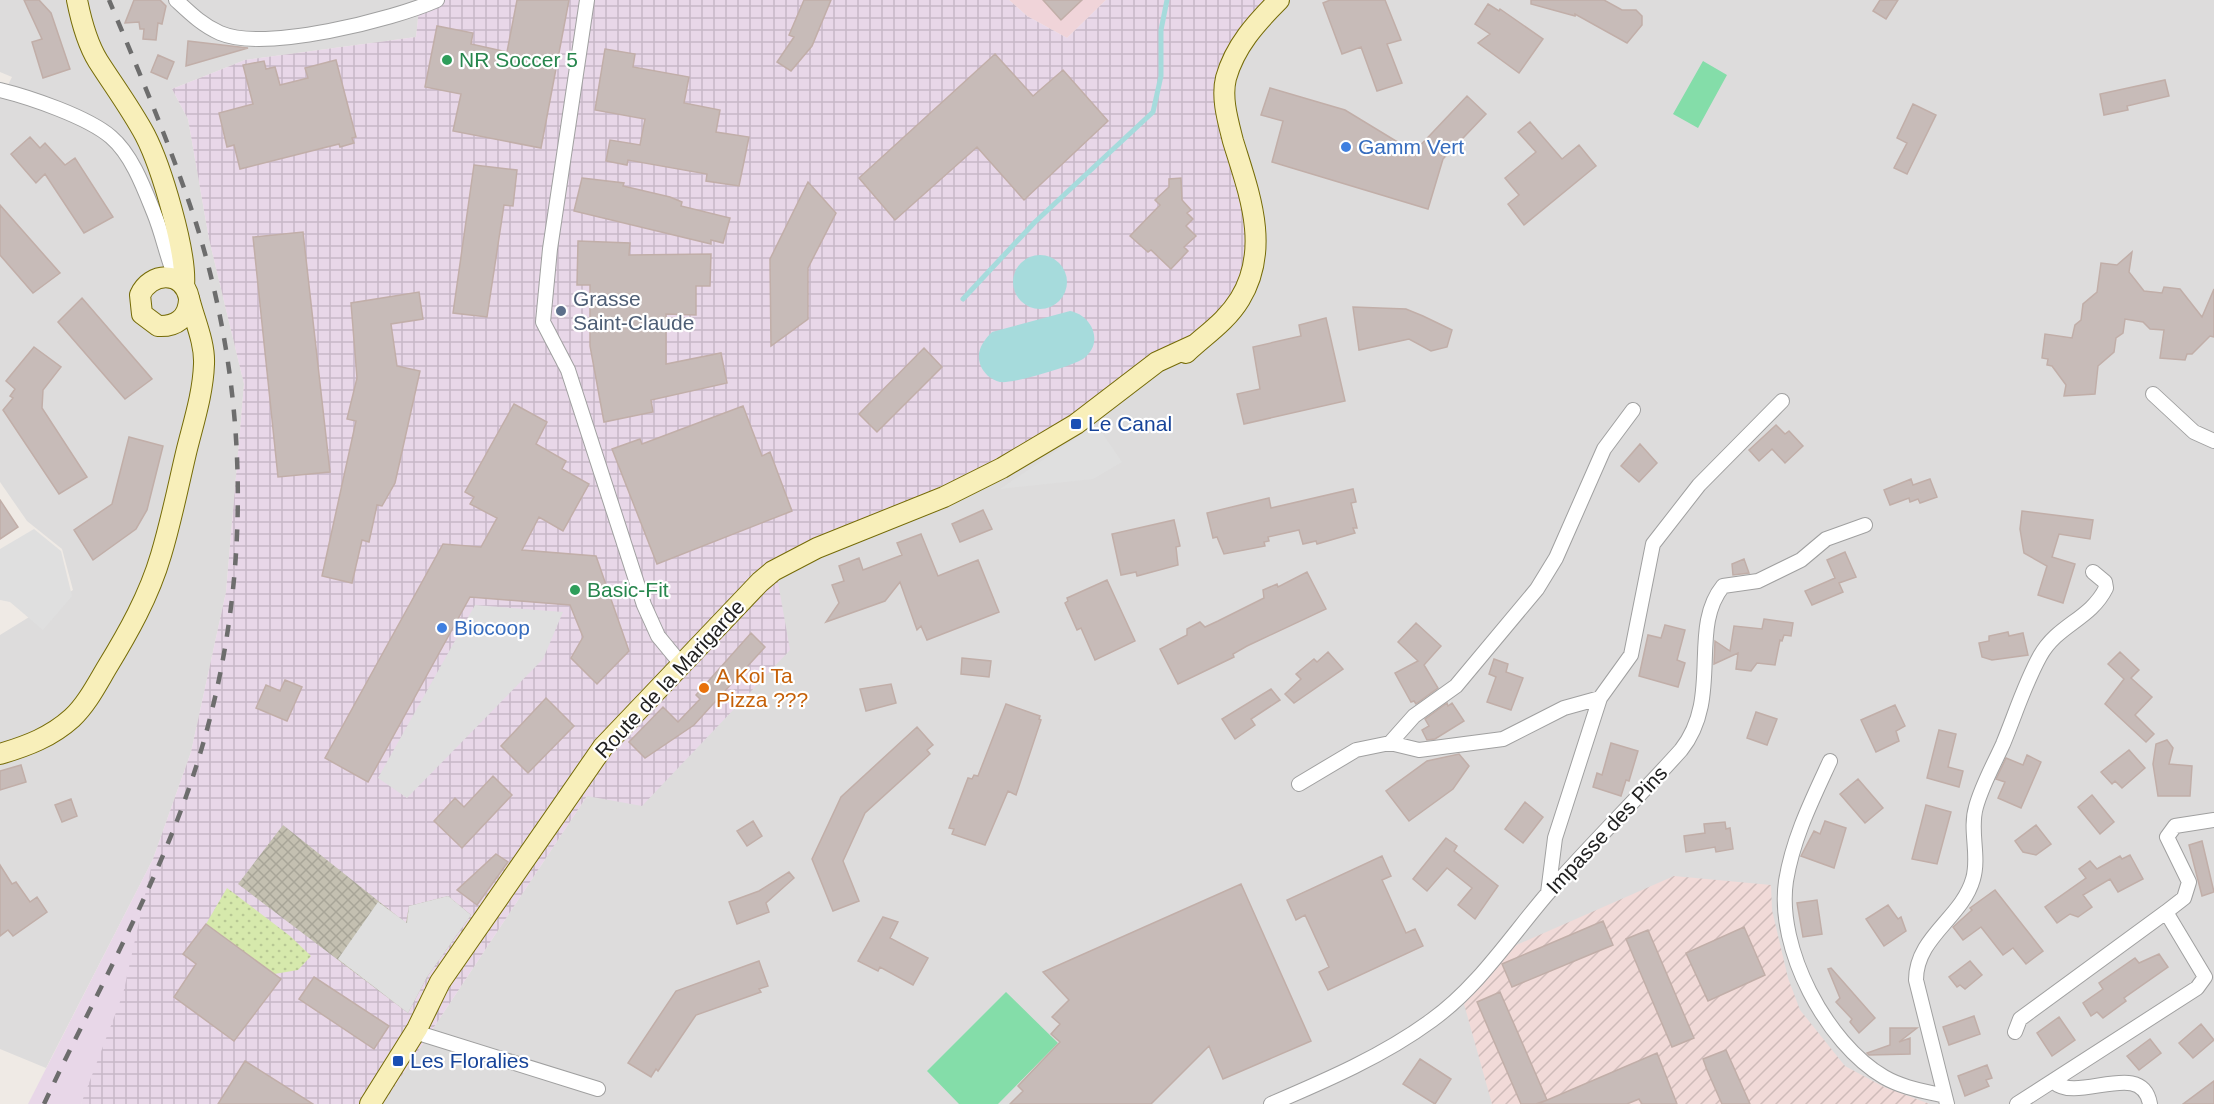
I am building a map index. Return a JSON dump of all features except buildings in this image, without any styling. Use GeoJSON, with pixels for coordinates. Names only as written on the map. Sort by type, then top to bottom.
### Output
{"type":"FeatureCollection","features":[{"type":"Feature","properties":{"kind":"main road"},"geometry":{"type":"LineString","coordinates":[[0,754],[34,744],[74,717],[133,625],[161,556],[200,395],[204,362],[183,288],[183,253],[147,138],[120,91],[97,59],[76,0]]}},
{"type":"Feature","properties":{"kind":"main road","name":"Route de la Marigarde"},"geometry":{"type":"LineString","coordinates":[[370,1104],[415,1032],[440,982],[603,747],[773,571],[817,548],[933,501],[1002,468],[1106,404],[1156,362],[1194,345],[1218,327],[1231,312],[1247,286],[1254,265],[1256,220],[1228,124],[1225,101],[1226,80],[1243,39],[1280,0]]}},
{"type":"Feature","properties":{"kind":"street"},"geometry":{"type":"LineString","coordinates":[[176,0],[200,23],[222,34],[248,40],[317,33],[398,16],[437,0]]}},
{"type":"Feature","properties":{"kind":"street"},"geometry":{"type":"LineString","coordinates":[[587,0],[550,249],[543,322],[568,370],[644,605],[658,636],[681,664]]}},
{"type":"Feature","properties":{"kind":"street"},"geometry":{"type":"LineString","coordinates":[[0,90],[82,120],[111,137],[140,180],[155,216],[166,255],[183,288]]}},
{"type":"Feature","properties":{"kind":"street"},"geometry":{"type":"LineString","coordinates":[[2153,394],[2194,432],[2214,441]]}},
{"type":"Feature","properties":{"kind":"street"},"geometry":{"type":"LineString","coordinates":[[1548,893],[1555,838],[1600,698],[1631,656],[1653,544],[1706,477],[1782,401]]}},
{"type":"Feature","properties":{"kind":"street"},"geometry":{"type":"LineString","coordinates":[[1390,743],[1414,716],[1456,686],[1537,589],[1556,558],[1604,449],[1634,410]]}},
{"type":"Feature","properties":{"kind":"street","name":"Impasse des Pins"},"geometry":{"type":"LineString","coordinates":[[1271,1104],[1345,1072],[1433,1020],[1454,1003],[1548,893],[1694,734],[1700,716],[1704,690],[1708,611],[1723,586],[1758,581],[1801,560],[1826,539],[1865,525]]}},
{"type":"Feature","properties":{"kind":"street"},"geometry":{"type":"LineString","coordinates":[[1946,1100],[1916,980],[1916,967],[1920,955],[1961,901],[1974,879],[1976,807],[2041,655],[2059,630],[2081,619],[2106,588],[2105,582],[2093,572]]}},
{"type":"Feature","properties":{"kind":"street"},"geometry":{"type":"LineString","coordinates":[[1299,784],[1356,750],[1390,743],[1419,750],[1503,739],[1564,708],[1600,698]]}},
{"type":"Feature","properties":{"kind":"street"},"geometry":{"type":"LineString","coordinates":[[1830,761],[1800,826],[1786,881],[1788,925],[1808,992],[1820,1013],[1865,1064],[1905,1087],[1946,1100]]}},
{"type":"Feature","properties":{"kind":"street"},"geometry":{"type":"LineString","coordinates":[[2015,1032],[2020,1019],[2184,898],[2189,882],[2168,837],[2170,830],[2175,826],[2214,820]]}},
{"type":"Feature","properties":{"kind":"street"},"geometry":{"type":"LineString","coordinates":[[2017,1104],[2197,988],[2205,977],[2166,912]]}},
{"type":"Feature","properties":{"kind":"street"},"geometry":{"type":"LineString","coordinates":[[415,1032],[598,1089]]}},
{"type":"Feature","properties":{"kind":"street"},"geometry":{"type":"LineString","coordinates":[[2054,1082],[2059,1087],[2072,1091],[2131,1083],[2145,1092],[2150,1104]]}},
{"type":"Feature","properties":{"kind":"shaded area"},"geometry":{"type":"Polygon","coordinates":[[[0,0],[420,0],[416,37],[245,60],[172,89],[188,119],[209,239],[244,384],[226,592],[191,752],[153,859],[46,1068],[0,1049],[0,635],[73,590],[62,549],[27,521],[0,482],[0,95],[3,95],[12,77],[0,72],[0,0]]]}},
{"type":"Feature","properties":{"kind":"shaded area"},"geometry":{"type":"Polygon","coordinates":[[[420,0],[1009,0],[1027,16],[1067,38],[1106,0],[1280,0],[1228,78],[1254,258],[1213,339],[1002,461],[776,571],[790,650],[642,806],[587,796],[383,1104],[81,1104],[153,859],[191,752],[226,592],[244,384],[209,239],[188,119],[172,89],[245,60],[416,37],[420,0]]]}},
{"type":"Feature","properties":{"kind":"shaded area"},"geometry":{"type":"Polygon","coordinates":[[[1009,0],[1106,0],[1067,38],[1027,16],[1009,0]]]}},
{"type":"Feature","properties":{"kind":"shaded area"},"geometry":{"type":"Polygon","coordinates":[[[1280,0],[2214,0],[2214,1104],[383,1104],[587,796],[776,571],[1228,78],[1280,0]]]}},
{"type":"Feature","properties":{"kind":"shaded area"},"geometry":{"type":"Polygon","coordinates":[[[1096,424],[1122,462],[1093,479],[1000,489],[1096,424]]]}},
{"type":"Feature","properties":{"kind":"shaded area"},"geometry":{"type":"Polygon","coordinates":[[[34,529],[61,551],[72,596],[43,630],[10,602],[0,600],[0,549],[34,529]]]}},
{"type":"Feature","properties":{"kind":"shaded area"},"geometry":{"type":"Polygon","coordinates":[[[475,605],[563,612],[543,659],[407,798],[378,778],[475,605]]]}},
{"type":"Feature","properties":{"kind":"shaded area"},"geometry":{"type":"Polygon","coordinates":[[[283,825],[406,923],[409,906],[448,896],[471,915],[427,977],[408,1013],[238,884],[283,825]]]}},
{"type":"Feature","properties":{"kind":"shaded area"},"geometry":{"type":"Polygon","coordinates":[[[153,859],[123,994],[81,1104],[28,1104],[153,859]]]}},
{"type":"Feature","properties":{"kind":"shaded area"},"geometry":{"type":"Polygon","coordinates":[[[1674,876],[1771,885],[1772,910],[1788,978],[1800,1010],[1845,1066],[1884,1087],[1930,1104],[1492,1104],[1464,1004],[1514,946],[1674,876]]]}},
{"type":"Feature","properties":{"kind":"shaded area"},"geometry":{"type":"Polygon","coordinates":[[[448,896],[471,915],[427,977],[408,1013],[338,959],[378,902],[407,923],[409,906],[448,896]]]}},
{"type":"Feature","properties":{"kind":"green space"},"geometry":{"type":"Polygon","coordinates":[[[1703,61],[1727,75],[1698,128],[1673,114],[1703,61]]]}},
{"type":"Feature","properties":{"kind":"green space"},"geometry":{"type":"Polygon","coordinates":[[[227,888],[290,936],[311,956],[298,970],[274,974],[206,924],[227,888]]]}},
{"type":"Feature","properties":{"kind":"green space"},"geometry":{"type":"Polygon","coordinates":[[[1006,992],[1058,1043],[998,1104],[959,1104],[927,1071],[1006,992]]]}},
{"type":"Feature","properties":{"kind":"water"},"geometry":{"type":"Polygon","coordinates":[[[1040,255],[1050,257],[1059,263],[1065,272],[1067,282],[1065,292],[1059,301],[1050,307],[1040,309],[1030,307],[1021,301],[1015,292],[1013,282],[1015,272],[1021,263],[1030,257],[1040,255]]]}},
{"type":"Feature","properties":{"kind":"water"},"geometry":{"type":"Polygon","coordinates":[[[1070,311],[1084,318],[1093,330],[1093,345],[1090,353],[1083,359],[1042,374],[1007,382],[994,380],[983,370],[979,359],[980,351],[992,332],[1070,311]]]}},
{"type":"Feature","properties":{"kind":"waterway"},"geometry":{"type":"LineString","coordinates":[[963,299],[1035,222],[1153,112],[1161,76],[1161,30],[1167,0]]}},
{"type":"Feature","properties":{"kind":"railway"},"geometry":{"type":"LineString","coordinates":[[44,1104],[156,871],[188,791],[209,722],[224,651],[234,580],[238,508],[236,436],[228,364],[215,293],[196,223],[176,166],[109,0]]}},
{"type":"Feature","properties":{"kind":"place","name":"NR Soccer 5"},"geometry":{"type":"Point","coordinates":[447,60]}},
{"type":"Feature","properties":{"kind":"place","name":"Gamm Vert"},"geometry":{"type":"Point","coordinates":[1346,147]}},
{"type":"Feature","properties":{"kind":"place","name":"Grasse Saint-Claude"},"geometry":{"type":"Point","coordinates":[561,311]}},
{"type":"Feature","properties":{"kind":"place","name":"Le Canal"},"geometry":{"type":"Point","coordinates":[1076,424]}},
{"type":"Feature","properties":{"kind":"place","name":"Basic-Fit"},"geometry":{"type":"Point","coordinates":[575,590]}},
{"type":"Feature","properties":{"kind":"place","name":"Biocoop"},"geometry":{"type":"Point","coordinates":[442,628]}},
{"type":"Feature","properties":{"kind":"place","name":"A Koi Ta Pizza ???"},"geometry":{"type":"Point","coordinates":[704,688]}},
{"type":"Feature","properties":{"kind":"place","name":"Les Floralies"},"geometry":{"type":"Point","coordinates":[398,1061]}}]}
